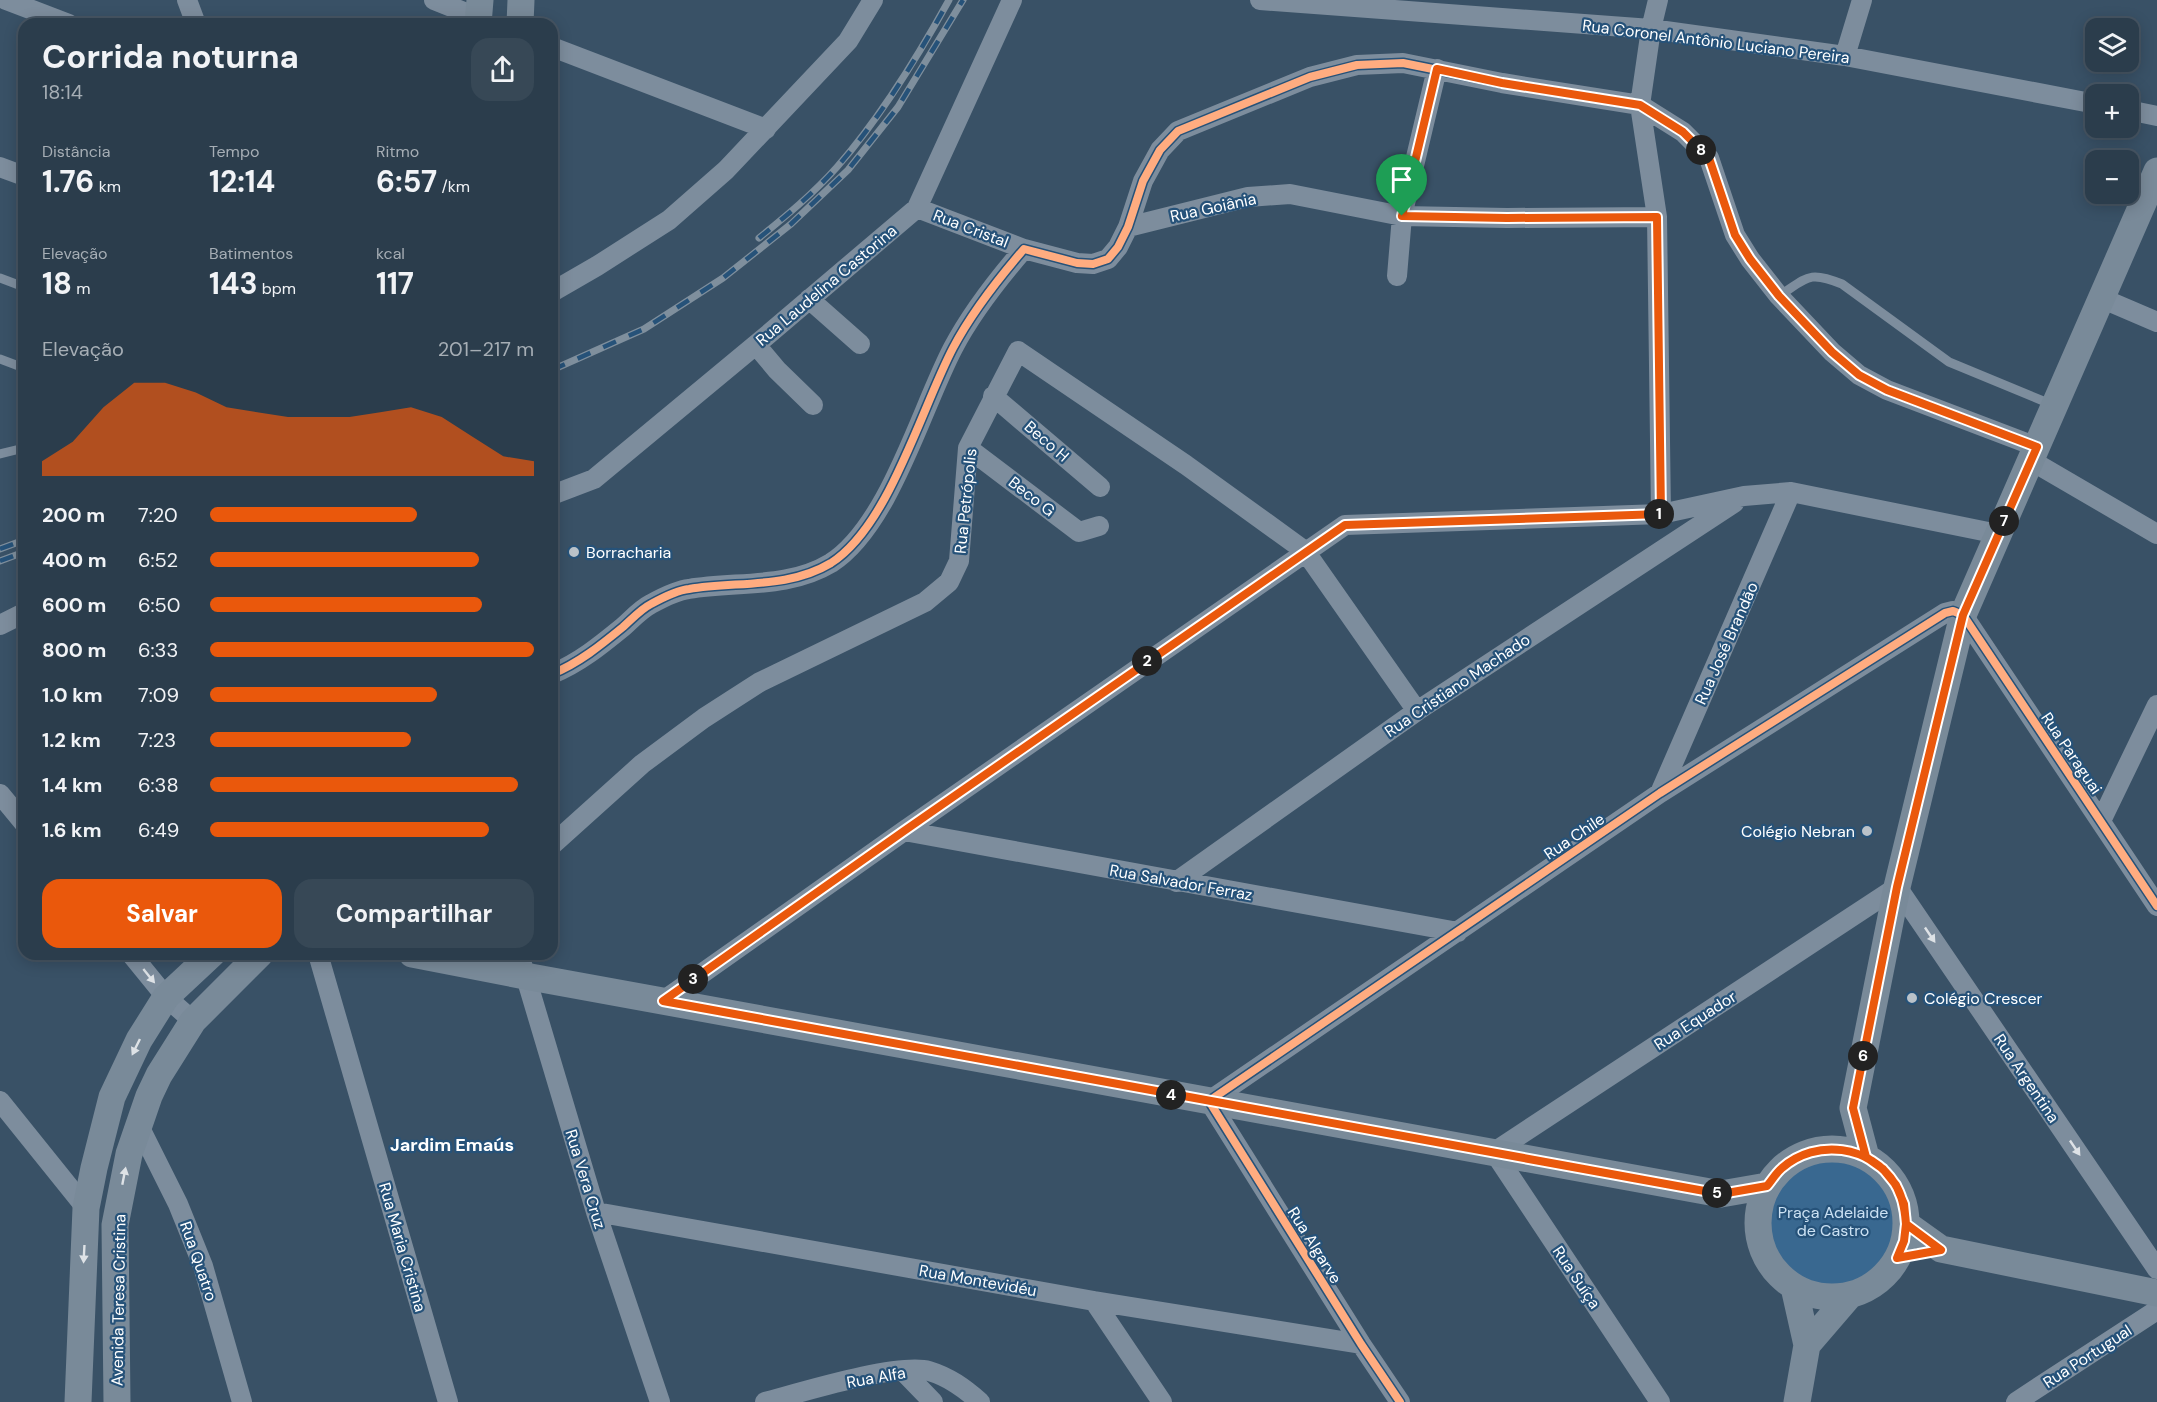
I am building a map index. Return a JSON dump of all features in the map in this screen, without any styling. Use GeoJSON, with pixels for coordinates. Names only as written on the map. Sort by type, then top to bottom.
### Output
{"type":"FeatureCollection","features":[{"type":"Feature","properties":{"kind":"street"},"geometry":{"type":"LineString","coordinates":[[6,0],[53,18]]}},
{"type":"Feature","properties":{"kind":"street"},"geometry":{"type":"LineString","coordinates":[[187,0],[194,18]]}},
{"type":"Feature","properties":{"kind":"street"},"geometry":{"type":"LineString","coordinates":[[434,0],[479,14]]}},
{"type":"Feature","properties":{"kind":"street"},"geometry":{"type":"LineString","coordinates":[[520,18],[521,0]]}},
{"type":"Feature","properties":{"kind":"street"},"geometry":{"type":"LineString","coordinates":[[558,289],[669,219],[726,170],[848,41],[873,0]]}},
{"type":"Feature","properties":{"kind":"street","name":"Rua Laudelina Castorina"},"geometry":{"type":"LineString","coordinates":[[558,493],[594,479],[917,208],[1012,0]]}},
{"type":"Feature","properties":{"kind":"street","name":"Rua Coronel Antônio Luciano Pereira"},"geometry":{"type":"LineString","coordinates":[[1260,0],[1651,29],[1845,56],[2085,102]]}},
{"type":"Feature","properties":{"kind":"street"},"geometry":{"type":"LineString","coordinates":[[1658,0],[1651,29],[1640,105],[1657,217],[1661,514]]}},
{"type":"Feature","properties":{"kind":"street"},"geometry":{"type":"LineString","coordinates":[[1845,56],[1862,0]]}},
{"type":"Feature","properties":{"kind":"street"},"geometry":{"type":"LineString","coordinates":[[558,49],[766,129]]}},
{"type":"Feature","properties":{"kind":"street","name":"Rua Cristal"},"geometry":{"type":"LineString","coordinates":[[917,208],[1024,249],[1077,264],[1093,264],[1108,259],[1119,247],[1143,181],[1160,150],[1178,131],[1310,77],[1356,65],[1403,63],[1502,83],[1640,105]]}},
{"type":"Feature","properties":{"kind":"street"},"geometry":{"type":"LineString","coordinates":[[1397,276],[1402,216],[1437,69]]}},
{"type":"Feature","properties":{"kind":"street"},"geometry":{"type":"LineString","coordinates":[[1640,105],[1683,132],[1709,158],[1735,235],[1750,259],[1779,296],[1832,352],[1859,375],[1887,390],[2034,453],[2157,534]]}},
{"type":"Feature","properties":{"kind":"street"},"geometry":{"type":"LineString","coordinates":[[2139,112],[2157,116]]}},
{"type":"Feature","properties":{"kind":"street"},"geometry":{"type":"LineString","coordinates":[[0,167],[18,174]]}},
{"type":"Feature","properties":{"kind":"street"},"geometry":{"type":"LineString","coordinates":[[1866,1157],[1853,1108],[1897,887],[1963,615],[2157,171]]}},
{"type":"Feature","properties":{"kind":"street","name":"Rua Goiânia"},"geometry":{"type":"LineString","coordinates":[[1128,227],[1248,197],[1290,194],[1402,216],[1657,217]]}},
{"type":"Feature","properties":{"kind":"street"},"geometry":{"type":"LineString","coordinates":[[558,672],[599,647],[650,604],[687,589],[757,584],[802,576],[832,562],[855,540],[884,501],[953,347],[998,280],[1024,249]]}},
{"type":"Feature","properties":{"kind":"street"},"geometry":{"type":"LineString","coordinates":[[2101,297],[2157,322]]}},
{"type":"Feature","properties":{"kind":"street"},"geometry":{"type":"LineString","coordinates":[[810,299],[860,344]]}},
{"type":"Feature","properties":{"kind":"street"},"geometry":{"type":"LineString","coordinates":[[756,345],[777,370],[813,405]]}},
{"type":"Feature","properties":{"kind":"street","name":"Rua Petrópolis"},"geometry":{"type":"LineString","coordinates":[[558,840],[642,764],[704,718],[760,682],[925,602],[949,582],[959,561],[968,448],[1018,351],[1186,465],[1305,551],[1417,711]]}},
{"type":"Feature","properties":{"kind":"street","name":"Beco H"},"geometry":{"type":"LineString","coordinates":[[993,396],[1100,487]]}},
{"type":"Feature","properties":{"kind":"street","name":"Beco G"},"geometry":{"type":"LineString","coordinates":[[968,448],[1079,532],[1099,526]]}},
{"type":"Feature","properties":{"kind":"street"},"geometry":{"type":"LineString","coordinates":[[663,1001],[1345,525],[1661,514],[1744,496],[1791,492],[1998,534]]}},
{"type":"Feature","properties":{"kind":"street","name":"Rua José Brandão"},"geometry":{"type":"LineString","coordinates":[[1660,793],[1791,492]]}},
{"type":"Feature","properties":{"kind":"street","name":"Rua Cristiano Machado"},"geometry":{"type":"LineString","coordinates":[[1176,882],[1417,711],[1744,496]]}},
{"type":"Feature","properties":{"kind":"street","name":"Rua Chile"},"geometry":{"type":"LineString","coordinates":[[1209,1101],[1660,793],[1945,614],[1953,611],[1963,615]]}},
{"type":"Feature","properties":{"kind":"street","name":"Rua Paraguai"},"geometry":{"type":"LineString","coordinates":[[1963,615],[2157,906]]}},
{"type":"Feature","properties":{"kind":"street"},"geometry":{"type":"LineString","coordinates":[[0,625],[18,616]]}},
{"type":"Feature","properties":{"kind":"street"},"geometry":{"type":"LineString","coordinates":[[2101,821],[2157,705]]}},
{"type":"Feature","properties":{"kind":"street"},"geometry":{"type":"LineString","coordinates":[[0,794],[18,816]]}},
{"type":"Feature","properties":{"kind":"street","name":"Rua Salvador Ferraz"},"geometry":{"type":"LineString","coordinates":[[904,831],[1458,932]]}},
{"type":"Feature","properties":{"kind":"street","name":"Rua Equador"},"geometry":{"type":"LineString","coordinates":[[1494,1152],[1897,887]]}},
{"type":"Feature","properties":{"kind":"street","name":"Rua Argentina"},"geometry":{"type":"LineString","coordinates":[[1897,887],[2157,1269]]}},
{"type":"Feature","properties":{"kind":"street"},"geometry":{"type":"LineString","coordinates":[[136,960],[166,997],[193,1021]]}},
{"type":"Feature","properties":{"kind":"street","name":"Avenida Teresa Cristina"},"geometry":{"type":"LineString","coordinates":[[78,1402],[86,1208],[112,1097],[139,1040],[166,997],[206,960]]}},
{"type":"Feature","properties":{"kind":"street","name":"Avenida Teresa Cristina"},"geometry":{"type":"LineString","coordinates":[[117,1402],[116,1225],[129,1154],[159,1075],[193,1021],[254,960]]}},
{"type":"Feature","properties":{"kind":"street","name":"Rua Maria Cristina"},"geometry":{"type":"LineString","coordinates":[[320,960],[448,1402]]}},
{"type":"Feature","properties":{"kind":"street"},"geometry":{"type":"LineString","coordinates":[[472,960],[522,965],[663,1001],[1721,1194],[1767,1186]]}},
{"type":"Feature","properties":{"kind":"street","name":"Rua Vera Cruz"},"geometry":{"type":"LineString","coordinates":[[522,965],[596,1212],[660,1402]]}},
{"type":"Feature","properties":{"kind":"street"},"geometry":{"type":"LineString","coordinates":[[0,1101],[86,1208]]}},
{"type":"Feature","properties":{"kind":"street","name":"Rua Algarve"},"geometry":{"type":"LineString","coordinates":[[1209,1101],[1361,1344],[1401,1402]]}},
{"type":"Feature","properties":{"kind":"street"},"geometry":{"type":"LineString","coordinates":[[1820,1149],[1853,1108]]}},
{"type":"Feature","properties":{"kind":"street","name":"Rua Quatro"},"geometry":{"type":"LineString","coordinates":[[139,1126],[178,1204],[203,1266],[242,1402]]}},
{"type":"Feature","properties":{"kind":"street"},"geometry":{"type":"LineString","coordinates":[[1820,1149],[1844,1149],[1866,1157],[1883,1169],[1896,1185],[1904,1204],[1906,1224],[1904,1241],[1897,1258],[1885,1274],[1869,1287],[1850,1294],[1821,1296],[1794,1287],[1779,1275],[1767,1260],[1760,1242],[1757,1222],[1760,1204],[1767,1186],[1780,1169],[1798,1156],[1820,1149]]}},
{"type":"Feature","properties":{"kind":"street","name":"Rua Suíça"},"geometry":{"type":"LineString","coordinates":[[1494,1152],[1660,1402]]}},
{"type":"Feature","properties":{"kind":"street"},"geometry":{"type":"LineString","coordinates":[[1721,1194],[1757,1222]]}},
{"type":"Feature","properties":{"kind":"street","name":"Rua Montevidéu"},"geometry":{"type":"LineString","coordinates":[[596,1212],[1094,1301],[1361,1344]]}},
{"type":"Feature","properties":{"kind":"street"},"geometry":{"type":"LineString","coordinates":[[1906,1224],[1941,1250]]}},
{"type":"Feature","properties":{"kind":"street"},"geometry":{"type":"LineString","coordinates":[[1897,1258],[1941,1250],[2157,1293]]}},
{"type":"Feature","properties":{"kind":"street"},"geometry":{"type":"LineString","coordinates":[[1794,1287],[1807,1345],[1797,1402]]}},
{"type":"Feature","properties":{"kind":"street"},"geometry":{"type":"LineString","coordinates":[[1807,1345],[1850,1294]]}},
{"type":"Feature","properties":{"kind":"street"},"geometry":{"type":"LineString","coordinates":[[1094,1301],[1162,1402]]}},
{"type":"Feature","properties":{"kind":"street","name":"Rua Portugual"},"geometry":{"type":"LineString","coordinates":[[2016,1402],[2157,1310]]}},
{"type":"Feature","properties":{"kind":"street","name":"Rua Alfa"},"geometry":{"type":"LineString","coordinates":[[765,1402],[889,1371],[927,1370],[960,1384],[980,1402]]}},
{"type":"Feature","properties":{"kind":"street"},"geometry":{"type":"LineString","coordinates":[[903,1371],[933,1402]]}},
{"type":"Feature","properties":{"kind":"lane"},"geometry":{"type":"LineString","coordinates":[[1779,296],[1808,278],[1822,276],[1842,284],[1949,362],[2054,405]]}},
{"type":"Feature","properties":{"kind":"lane"},"geometry":{"type":"LineString","coordinates":[[0,278],[18,285]]}},
{"type":"Feature","properties":{"kind":"lane"},"geometry":{"type":"LineString","coordinates":[[0,359],[18,366]]}},
{"type":"Feature","properties":{"kind":"lane"},"geometry":{"type":"LineString","coordinates":[[0,454],[18,450]]}},
{"type":"Feature","properties":{"kind":"green space","name":"Praça Adelaide de Castro"},"geometry":{"type":"Polygon","coordinates":[[[1833,1155],[1859,1160],[1880,1175],[1895,1196],[1900,1222],[1895,1248],[1880,1269],[1859,1284],[1833,1289],[1807,1284],[1786,1269],[1771,1248],[1766,1222],[1771,1196],[1786,1175],[1807,1160],[1833,1155]]]}},
{"type":"Feature","properties":{"kind":"railway"},"geometry":{"type":"LineString","coordinates":[[759,238],[819,186],[869,128],[898,86],[949,0]]}},
{"type":"Feature","properties":{"kind":"railway"},"geometry":{"type":"LineString","coordinates":[[558,367],[644,329],[723,278],[791,224],[848,170],[898,107],[963,0]]}},
{"type":"Feature","properties":{"kind":"railway"},"geometry":{"type":"LineString","coordinates":[[0,549],[18,542]]}},
{"type":"Feature","properties":{"kind":"railway"},"geometry":{"type":"LineString","coordinates":[[0,561],[18,554]]}},
{"type":"Feature","properties":{"kind":"cycle path"},"geometry":{"type":"LineString","coordinates":[[558,671],[571,665],[615,634],[647,606],[675,593],[707,587],[780,581],[815,571],[831,563],[852,546],[887,495],[960,335],[986,296],[1024,249],[1077,263],[1093,264],[1108,259],[1118,247],[1128,227],[1143,181],[1160,150],[1178,131],[1310,77],[1357,65],[1403,63],[1502,83],[1640,105],[1683,132],[1709,158],[1735,235],[1750,259],[1779,296],[1832,352],[1859,375],[1887,390],[2037,447]]}},
{"type":"Feature","properties":{"kind":"cycle path"},"geometry":{"type":"LineString","coordinates":[[1400,1402],[1361,1344],[1209,1101],[1660,793],[1945,613],[1953,611],[1963,615],[2157,906]]}},
{"type":"Feature","properties":{"kind":"place","name":"Borracharia"},"geometry":{"type":"Point","coordinates":[574,552]}},
{"type":"Feature","properties":{"kind":"place","name":"Colégio Nebran"},"geometry":{"type":"Point","coordinates":[1867,831]}},
{"type":"Feature","properties":{"kind":"place","name":"Colégio Crescer"},"geometry":{"type":"Point","coordinates":[1912,998]}},
{"type":"Feature","properties":{"kind":"district","name":"Jardim Emaús"},"geometry":{"type":"Point","coordinates":[452,1145]}},
{"type":"Feature","properties":{"kind":"route"},"geometry":{"type":"LineString","coordinates":[[1402,216],[1437,69],[1502,83],[1640,105],[1683,132],[1709,158],[1735,235],[1750,259],[1779,296],[1832,352],[1859,375],[1887,390],[2037,447],[1963,615],[1897,887],[1853,1108],[1866,1157],[1883,1169],[1896,1185],[1904,1204],[1906,1224],[1904,1241],[1897,1258],[1941,1250],[1906,1224],[1904,1204],[1896,1185],[1883,1169],[1866,1157],[1844,1149],[1820,1149],[1798,1156],[1780,1169],[1767,1186],[1721,1194],[663,1001],[1345,525],[1661,514],[1657,217],[1402,216]]}}]}
